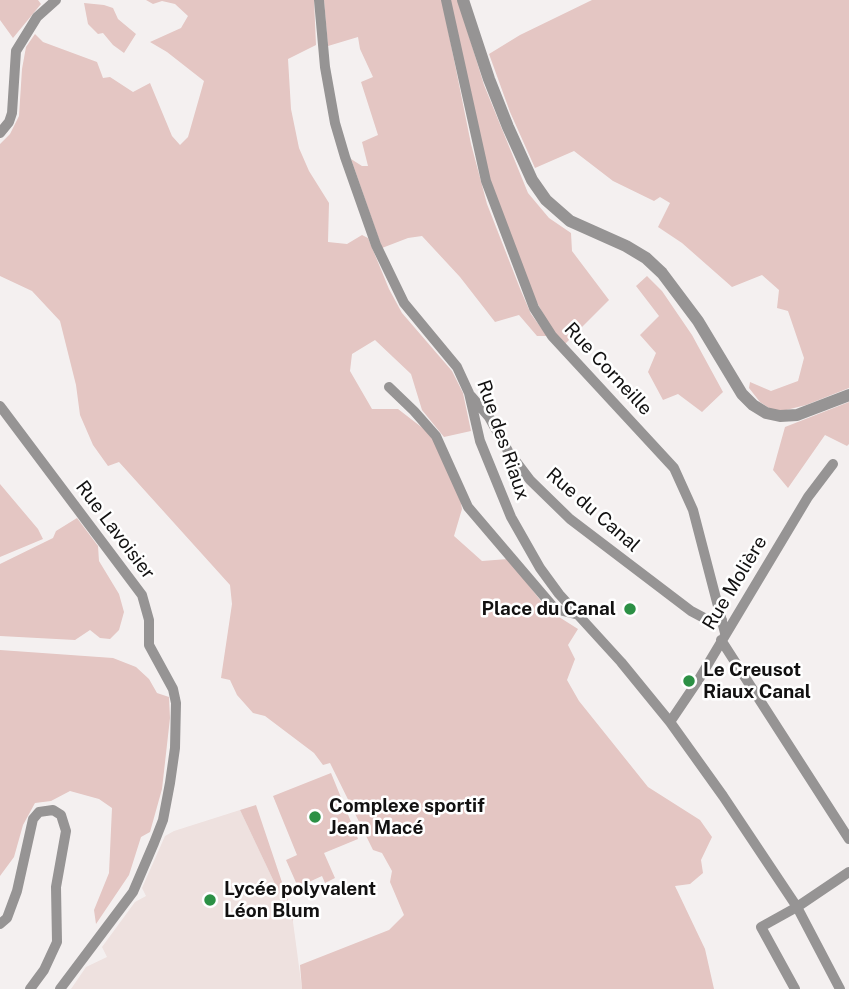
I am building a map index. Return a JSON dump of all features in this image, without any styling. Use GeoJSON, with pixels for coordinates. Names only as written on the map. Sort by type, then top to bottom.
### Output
{"type":"FeatureCollection","features":[{"type":"Feature","properties":{"kind":"street"},"geometry":{"type":"LineString","coordinates":[[0,133],[12,113],[16,51],[37,17],[56,0]]}},
{"type":"Feature","properties":{"kind":"street","name":"Rue des Riaux"},"geometry":{"type":"LineString","coordinates":[[319,0],[325,67],[335,123],[376,244],[404,303],[457,367],[469,393],[480,441],[511,517],[540,568],[576,614],[621,662],[670,722],[723,796],[797,907],[840,989]]}},
{"type":"Feature","properties":{"kind":"street","name":"Rue Corneille"},"geometry":{"type":"LineString","coordinates":[[446,0],[486,181],[534,308],[552,337],[674,468],[693,510],[722,620],[723,637],[849,839]]}},
{"type":"Feature","properties":{"kind":"street"},"geometry":{"type":"LineString","coordinates":[[463,0],[508,127],[532,180],[546,200],[570,221],[626,246],[646,258],[662,273],[698,321],[742,394],[752,405],[766,413],[797,415],[849,395]]}},
{"type":"Feature","properties":{"kind":"street"},"geometry":{"type":"LineString","coordinates":[[389,387],[436,436],[468,507],[555,608],[576,614]]}},
{"type":"Feature","properties":{"kind":"street","name":"Rue du Canal"},"geometry":{"type":"LineString","coordinates":[[469,393],[489,417],[508,451],[530,480],[570,519],[691,611],[706,620],[722,620]]}},
{"type":"Feature","properties":{"kind":"street","name":"Rue Lavoisier"},"geometry":{"type":"LineString","coordinates":[[1,408],[142,595],[149,620],[149,645],[173,689],[176,703],[175,748],[170,783],[163,820],[154,843],[132,892],[60,989]]}},
{"type":"Feature","properties":{"kind":"street","name":"Rue Molière"},"geometry":{"type":"LineString","coordinates":[[670,722],[699,679],[808,496],[833,464]]}},
{"type":"Feature","properties":{"kind":"street"},"geometry":{"type":"LineString","coordinates":[[0,924],[7,918],[13,902],[33,818],[39,812],[53,810],[61,815],[66,831],[56,887],[57,942],[44,970],[30,989]]}},
{"type":"Feature","properties":{"kind":"street"},"geometry":{"type":"LineString","coordinates":[[795,989],[761,927],[849,873]]}},
{"type":"Feature","properties":{"kind":"shaded area"},"geometry":{"type":"Polygon","coordinates":[[[0,0],[38,0],[41,4],[13,38],[0,20],[0,0]]]}},
{"type":"Feature","properties":{"kind":"shaded area"},"geometry":{"type":"Polygon","coordinates":[[[146,0],[314,0],[316,45],[288,59],[291,109],[299,148],[309,171],[329,203],[328,242],[347,244],[362,235],[368,238],[402,313],[452,371],[463,393],[471,431],[444,437],[422,410],[411,374],[375,340],[352,354],[350,371],[372,409],[398,409],[433,436],[459,492],[462,509],[454,536],[482,561],[508,559],[548,610],[578,629],[568,645],[575,659],[567,680],[579,701],[648,787],[700,820],[712,837],[701,860],[703,873],[690,884],[675,886],[705,949],[714,989],[302,989],[300,965],[389,930],[404,915],[390,882],[392,871],[382,853],[373,850],[330,763],[323,765],[314,753],[265,716],[253,713],[237,695],[230,680],[221,678],[232,604],[230,585],[119,462],[108,466],[93,445],[80,415],[76,385],[60,321],[32,291],[0,276],[0,144],[10,134],[19,116],[26,47],[35,34],[43,42],[97,62],[103,78],[110,77],[133,92],[150,83],[172,136],[180,145],[188,137],[204,81],[150,42],[181,28],[188,16],[175,4],[162,1],[153,4],[146,0]]]}},
{"type":"Feature","properties":{"kind":"shaded area"},"geometry":{"type":"Polygon","coordinates":[[[324,0],[442,0],[471,144],[487,204],[531,314],[547,336],[537,336],[519,315],[495,322],[460,277],[422,236],[408,238],[382,248],[351,159],[362,166],[368,166],[362,142],[378,135],[361,82],[373,77],[360,49],[358,37],[328,46],[324,0]]]}},
{"type":"Feature","properties":{"kind":"shaded area"},"geometry":{"type":"Polygon","coordinates":[[[450,0],[458,0],[484,85],[528,193],[549,218],[571,233],[572,251],[609,300],[565,344],[555,335],[530,290],[488,180],[450,0]]]}},
{"type":"Feature","properties":{"kind":"shaded area"},"geometry":{"type":"Polygon","coordinates":[[[592,0],[849,0],[849,388],[786,410],[772,410],[760,402],[749,388],[750,382],[771,391],[798,381],[804,358],[788,311],[777,308],[779,290],[762,275],[732,287],[682,243],[658,227],[670,203],[660,197],[654,201],[613,181],[574,151],[535,168],[510,112],[489,54],[520,35],[592,0]]]}},
{"type":"Feature","properties":{"kind":"shaded area"},"geometry":{"type":"Polygon","coordinates":[[[84,3],[113,8],[118,19],[136,34],[124,53],[103,33],[98,34],[88,24],[84,3]]]}},
{"type":"Feature","properties":{"kind":"shaded area"},"geometry":{"type":"Polygon","coordinates":[[[647,276],[662,291],[692,335],[723,392],[702,412],[678,394],[663,400],[648,372],[656,353],[640,335],[659,316],[636,286],[647,276]]]}},
{"type":"Feature","properties":{"kind":"shaded area"},"geometry":{"type":"Polygon","coordinates":[[[849,402],[849,444],[847,446],[825,435],[788,488],[773,470],[785,427],[849,402]]]}},
{"type":"Feature","properties":{"kind":"shaded area"},"geometry":{"type":"Polygon","coordinates":[[[0,484],[38,529],[43,539],[0,557],[0,484]]]}},
{"type":"Feature","properties":{"kind":"shaded area"},"geometry":{"type":"Polygon","coordinates":[[[77,518],[98,546],[99,561],[119,594],[124,612],[119,630],[110,639],[100,638],[90,630],[75,640],[0,636],[0,564],[53,538],[56,531],[77,518]]]}},
{"type":"Feature","properties":{"kind":"shaded area"},"geometry":{"type":"Polygon","coordinates":[[[0,650],[113,658],[136,667],[149,679],[157,693],[169,697],[170,718],[162,789],[150,832],[141,837],[129,875],[96,924],[94,910],[109,873],[112,808],[99,799],[70,791],[51,801],[35,803],[23,825],[14,857],[0,876],[0,650]]]}},
{"type":"Feature","properties":{"kind":"shaded area","name":"Complexe sportif Jean Macé"},"geometry":{"type":"Polygon","coordinates":[[[331,773],[358,839],[324,853],[335,878],[325,883],[322,876],[298,887],[286,860],[297,855],[273,796],[331,773]]]}},
{"type":"Feature","properties":{"kind":"shaded area"},"geometry":{"type":"Polygon","coordinates":[[[256,805],[290,906],[293,922],[240,810],[256,805]]]}},
{"type":"Feature","properties":{"kind":"shaded area","name":"Lycée polyvalent Léon Blum"},"geometry":{"type":"Polygon","coordinates":[[[240,810],[293,922],[302,989],[71,989],[86,967],[107,957],[102,947],[135,902],[146,896],[142,888],[165,836],[240,810]]]}},
{"type":"Feature","properties":{"kind":"place","name":"Place du Canal"},"geometry":{"type":"Point","coordinates":[630,609]}},
{"type":"Feature","properties":{"kind":"place","name":"Le Creusot Riaux Canal"},"geometry":{"type":"Point","coordinates":[689,681]}},
{"type":"Feature","properties":{"kind":"place","name":"Complexe sportif Jean Macé"},"geometry":{"type":"Point","coordinates":[315,817]}},
{"type":"Feature","properties":{"kind":"place","name":"Lycée polyvalent Léon Blum"},"geometry":{"type":"Point","coordinates":[210,900]}}]}
